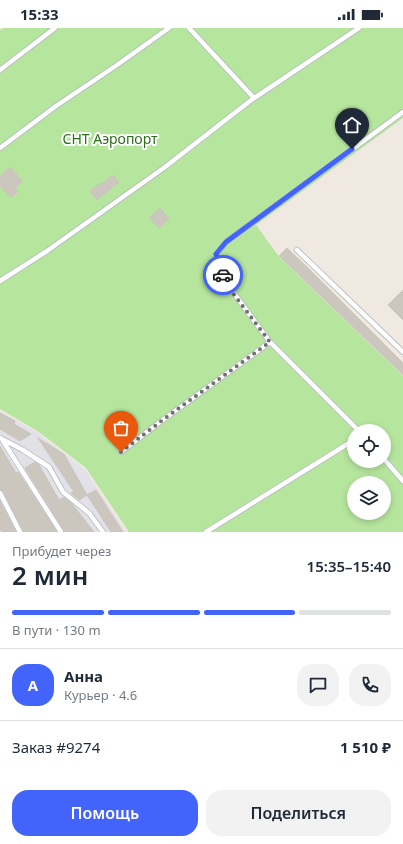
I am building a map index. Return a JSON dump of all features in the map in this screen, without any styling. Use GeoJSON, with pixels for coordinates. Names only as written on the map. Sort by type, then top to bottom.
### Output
{"type":"FeatureCollection","features":[{"type":"Feature","properties":{"kind":"lane"},"geometry":{"type":"LineString","coordinates":[[0,70],[55,28]]}},
{"type":"Feature","properties":{"kind":"lane"},"geometry":{"type":"LineString","coordinates":[[0,148],[56,106],[169,28]]}},
{"type":"Feature","properties":{"kind":"lane"},"geometry":{"type":"LineString","coordinates":[[189,28],[254,98]]}},
{"type":"Feature","properties":{"kind":"lane"},"geometry":{"type":"LineString","coordinates":[[0,281],[47,251],[165,167],[254,98],[359,28]]}},
{"type":"Feature","properties":{"kind":"lane"},"geometry":{"type":"LineString","coordinates":[[352,424],[270,342],[226,284],[216,254],[226,242],[403,112]]}},
{"type":"Feature","properties":{"kind":"lane"},"geometry":{"type":"LineString","coordinates":[[297,250],[403,352]]}},
{"type":"Feature","properties":{"kind":"lane"},"geometry":{"type":"LineString","coordinates":[[121,452],[270,342]]}},
{"type":"Feature","properties":{"kind":"lane"},"geometry":{"type":"LineString","coordinates":[[1,438],[61,532]]}},
{"type":"Feature","properties":{"kind":"lane"},"geometry":{"type":"LineString","coordinates":[[1,438],[49,467],[63,492],[88,513],[103,532]]}},
{"type":"Feature","properties":{"kind":"lane"},"geometry":{"type":"LineString","coordinates":[[206,532],[347,444]]}},
{"type":"Feature","properties":{"kind":"lane"},"geometry":{"type":"LineString","coordinates":[[391,467],[403,481]]}},
{"type":"Feature","properties":{"kind":"lane"},"geometry":{"type":"LineString","coordinates":[[0,493],[20,532]]}},
{"type":"Feature","properties":{"kind":"shaded area"},"geometry":{"type":"Polygon","coordinates":[[[0,411],[38,433],[85,470],[126,532],[0,532],[0,411]]]}},
{"type":"Feature","properties":{"kind":"green space","name":"СНТ Аэропорт"},"geometry":{"type":"Polygon","coordinates":[[[3,28],[403,28],[403,118],[256,225],[280,258],[403,376],[403,532],[129,532],[86,468],[39,432],[0,409],[0,30],[3,28]]]}},
{"type":"Feature","properties":{"kind":"building"},"geometry":{"type":"Polygon","coordinates":[[[10,167],[22,181],[15,188],[18,191],[11,198],[0,186],[0,176],[10,167]]]}},
{"type":"Feature","properties":{"kind":"building"},"geometry":{"type":"Polygon","coordinates":[[[113,175],[119,182],[97,200],[90,191],[113,175]]]}},
{"type":"Feature","properties":{"kind":"building"},"geometry":{"type":"Polygon","coordinates":[[[160,208],[169,219],[159,228],[149,218],[160,208]]]}},
{"type":"Feature","properties":{"kind":"building"},"geometry":{"type":"Polygon","coordinates":[[[287,248],[403,363],[403,375],[279,256],[287,248]]]}},
{"type":"Feature","properties":{"kind":"building"},"geometry":{"type":"Polygon","coordinates":[[[403,290],[403,320],[388,305],[403,290]]]}},
{"type":"Feature","properties":{"kind":"building"},"geometry":{"type":"Polygon","coordinates":[[[0,413],[15,421],[14,424],[31,434],[20,441],[0,429],[0,413]]]}},
{"type":"Feature","properties":{"kind":"building"},"geometry":{"type":"Polygon","coordinates":[[[38,438],[64,454],[87,495],[79,500],[71,493],[74,492],[38,438]]]}},
{"type":"Feature","properties":{"kind":"building"},"geometry":{"type":"Polygon","coordinates":[[[0,446],[16,473],[18,472],[57,532],[24,532],[3,491],[0,489],[0,446]]]}},
{"type":"Feature","properties":{"kind":"building"},"geometry":{"type":"Polygon","coordinates":[[[35,462],[39,465],[59,500],[64,497],[72,504],[94,532],[65,532],[25,468],[35,462]]]}},
{"type":"Feature","properties":{"kind":"building"},"geometry":{"type":"Polygon","coordinates":[[[96,490],[123,532],[111,532],[87,495],[96,490]]]}},
{"type":"Feature","properties":{"kind":"building"},"geometry":{"type":"Polygon","coordinates":[[[0,501],[16,532],[2,532],[0,529],[0,501]]]}},
{"type":"Feature","properties":{"kind":"way so far"},"geometry":{"type":"LineString","coordinates":[[121,452],[270,342],[226,284],[223,275]]}},
{"type":"Feature","properties":{"kind":"route"},"geometry":{"type":"LineString","coordinates":[[223,275],[216,254],[226,242],[352,149]]}}]}
